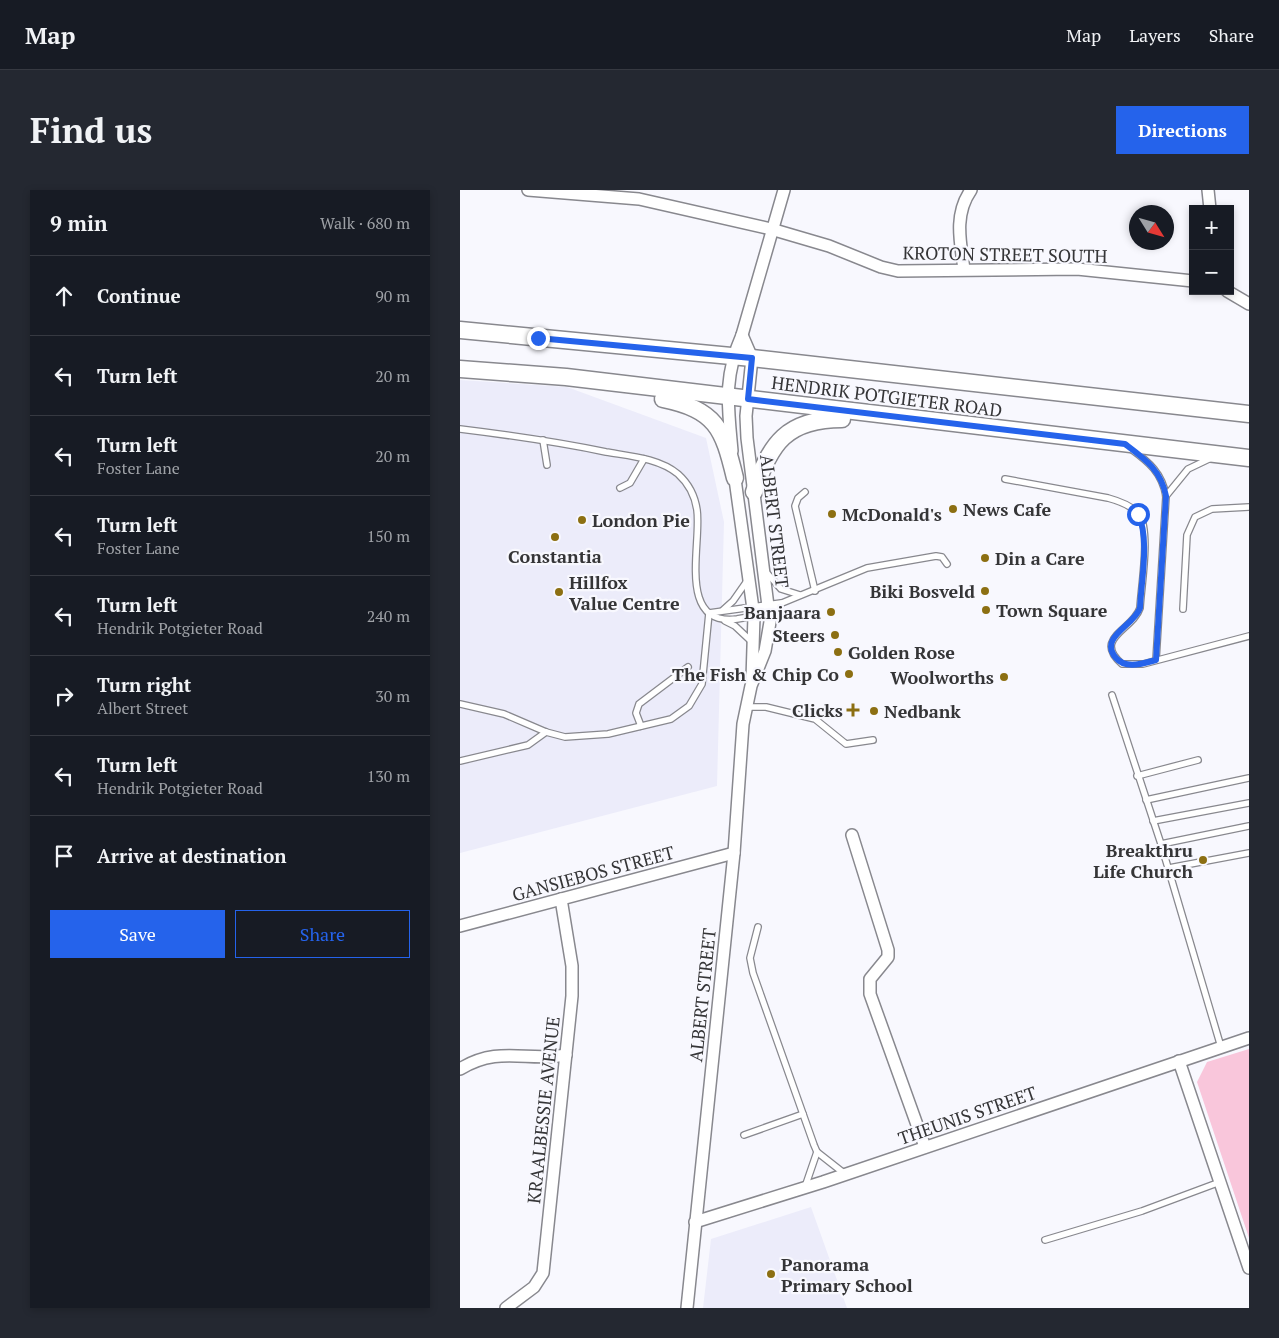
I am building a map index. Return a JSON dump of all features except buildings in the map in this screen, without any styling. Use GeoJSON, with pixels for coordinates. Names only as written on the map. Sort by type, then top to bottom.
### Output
{"type":"FeatureCollection","features":[{"type":"Feature","properties":{"kind":"main road","name":"HENDRIK POTGIETER ROAD"},"geometry":{"type":"LineString","coordinates":[[460,330],[732,358],[752,358],[1249,414]]}},
{"type":"Feature","properties":{"kind":"main road","name":"HENDRIK POTGIETER ROAD"},"geometry":{"type":"LineString","coordinates":[[460,369],[566,377],[1217,456],[1249,458]]}},
{"type":"Feature","properties":{"kind":"main road"},"geometry":{"type":"LineString","coordinates":[[566,377],[688,404],[698,409],[710,418],[720,431],[735,478]]}},
{"type":"Feature","properties":{"kind":"main road"},"geometry":{"type":"LineString","coordinates":[[754,492],[768,453],[780,438],[800,426],[821,420],[839,419],[914,420]]}},
{"type":"Feature","properties":{"kind":"street","name":"KROTON STREET SOUTH"},"geometry":{"type":"LineString","coordinates":[[528,190],[640,194],[829,246],[881,268],[898,271],[920,272],[964,268],[1077,269],[1189,281]]}},
{"type":"Feature","properties":{"kind":"street","name":"ALBERT STREET"},"geometry":{"type":"LineString","coordinates":[[751,686],[753,611],[726,397],[732,358],[742,335],[771,229],[784,190]]}},
{"type":"Feature","properties":{"kind":"street"},"geometry":{"type":"LineString","coordinates":[[964,268],[959,234],[959,215],[964,201],[971,190]]}},
{"type":"Feature","properties":{"kind":"street"},"geometry":{"type":"LineString","coordinates":[[1208,190],[1210,205]]}},
{"type":"Feature","properties":{"kind":"street"},"geometry":{"type":"LineString","coordinates":[[1234,295],[1249,304]]}},
{"type":"Feature","properties":{"kind":"street"},"geometry":{"type":"LineString","coordinates":[[742,335],[752,358]]}},
{"type":"Feature","properties":{"kind":"street","name":"ALBERT STREET"},"geometry":{"type":"LineString","coordinates":[[687,1308],[734,853],[746,707],[751,686],[769,634],[764,570],[747,438],[752,358]]}},
{"type":"Feature","properties":{"kind":"street"},"geometry":{"type":"LineString","coordinates":[[852,835],[888,950],[888,958],[870,979],[870,994],[925,1147]]}},
{"type":"Feature","properties":{"kind":"street","name":"GANSIEBOS STREET"},"geometry":{"type":"LineString","coordinates":[[460,926],[734,853]]}},
{"type":"Feature","properties":{"kind":"street","name":"KRAALBESSIE AVENUE"},"geometry":{"type":"LineString","coordinates":[[506,1308],[534,1287],[543,1273],[572,996],[572,966],[561,900]]}},
{"type":"Feature","properties":{"kind":"street","name":"THEUNIS STREET"},"geometry":{"type":"LineString","coordinates":[[695,1222],[805,1188],[1249,1038]]}},
{"type":"Feature","properties":{"kind":"street"},"geometry":{"type":"LineString","coordinates":[[460,1069],[482,1058],[502,1054],[552,1058],[566,1055]]}},
{"type":"Feature","properties":{"kind":"street"},"geometry":{"type":"LineString","coordinates":[[1179,1061],[1249,1268]]}},
{"type":"Feature","properties":{"kind":"lane"},"geometry":{"type":"LineString","coordinates":[[460,429],[543,440],[644,459],[671,469],[678,474],[694,496],[698,524],[696,584],[700,602],[710,613],[740,630],[753,643]]}},
{"type":"Feature","properties":{"kind":"lane"},"geometry":{"type":"LineString","coordinates":[[543,440],[547,465]]}},
{"type":"Feature","properties":{"kind":"lane"},"geometry":{"type":"LineString","coordinates":[[1125,444],[1158,472],[1164,483],[1166,496],[1156,660]]}},
{"type":"Feature","properties":{"kind":"lane"},"geometry":{"type":"LineString","coordinates":[[1166,496],[1188,469],[1217,456]]}},
{"type":"Feature","properties":{"kind":"lane"},"geometry":{"type":"LineString","coordinates":[[620,488],[632,480],[644,459]]}},
{"type":"Feature","properties":{"kind":"lane"},"geometry":{"type":"LineString","coordinates":[[1005,479],[1108,498],[1123,503],[1138,514],[1143,523],[1144,546],[1140,608],[1137,617],[1123,627],[1112,641],[1112,651],[1115,658],[1122,664],[1128,665],[1156,660],[1249,636]]}},
{"type":"Feature","properties":{"kind":"lane"},"geometry":{"type":"LineString","coordinates":[[805,492],[798,498],[795,506],[815,591]]}},
{"type":"Feature","properties":{"kind":"lane"},"geometry":{"type":"LineString","coordinates":[[1183,609],[1188,535],[1195,517],[1212,508],[1249,507]]}},
{"type":"Feature","properties":{"kind":"lane"},"geometry":{"type":"LineString","coordinates":[[724,620],[802,596],[875,566],[936,556],[942,558],[947,564]]}},
{"type":"Feature","properties":{"kind":"lane"},"geometry":{"type":"LineString","coordinates":[[764,570],[781,589],[802,596]]}},
{"type":"Feature","properties":{"kind":"lane"},"geometry":{"type":"LineString","coordinates":[[723,610],[733,601],[748,578]]}},
{"type":"Feature","properties":{"kind":"lane"},"geometry":{"type":"LineString","coordinates":[[710,613],[723,610],[753,611],[768,607]]}},
{"type":"Feature","properties":{"kind":"lane"},"geometry":{"type":"LineString","coordinates":[[460,704],[504,714],[546,732],[565,736],[585,737],[641,726],[681,714],[697,696],[704,672],[710,613]]}},
{"type":"Feature","properties":{"kind":"lane"},"geometry":{"type":"LineString","coordinates":[[641,726],[636,713],[639,704],[688,666]]}},
{"type":"Feature","properties":{"kind":"lane"},"geometry":{"type":"LineString","coordinates":[[1112,695],[1137,776],[1169,868],[1221,1047]]}},
{"type":"Feature","properties":{"kind":"lane"},"geometry":{"type":"LineString","coordinates":[[746,707],[766,707],[815,719],[846,744],[873,740]]}},
{"type":"Feature","properties":{"kind":"lane"},"geometry":{"type":"LineString","coordinates":[[460,761],[528,745],[546,732]]}},
{"type":"Feature","properties":{"kind":"lane"},"geometry":{"type":"LineString","coordinates":[[1137,776],[1198,760]]}},
{"type":"Feature","properties":{"kind":"lane"},"geometry":{"type":"LineString","coordinates":[[1146,800],[1249,778]]}},
{"type":"Feature","properties":{"kind":"lane"},"geometry":{"type":"LineString","coordinates":[[1153,821],[1249,803]]}},
{"type":"Feature","properties":{"kind":"lane"},"geometry":{"type":"LineString","coordinates":[[1161,844],[1249,826]]}},
{"type":"Feature","properties":{"kind":"lane"},"geometry":{"type":"LineString","coordinates":[[1169,868],[1249,853]]}},
{"type":"Feature","properties":{"kind":"lane"},"geometry":{"type":"LineString","coordinates":[[758,927],[750,958],[751,965],[803,1114],[817,1152],[846,1174]]}},
{"type":"Feature","properties":{"kind":"lane"},"geometry":{"type":"LineString","coordinates":[[744,1135],[803,1114]]}},
{"type":"Feature","properties":{"kind":"lane"},"geometry":{"type":"LineString","coordinates":[[805,1188],[817,1152]]}},
{"type":"Feature","properties":{"kind":"lane"},"geometry":{"type":"LineString","coordinates":[[1045,1240],[1142,1211],[1220,1182]]}},
{"type":"Feature","properties":{"kind":"shaded area"},"geometry":{"type":"Polygon","coordinates":[[[460,380],[567,387],[706,438],[724,522],[717,786],[460,853],[460,380]]]}},
{"type":"Feature","properties":{"kind":"shaded area"},"geometry":{"type":"Polygon","coordinates":[[[1249,1049],[1249,1238],[1197,1082],[1207,1062],[1249,1049]]]}},
{"type":"Feature","properties":{"kind":"shaded area","name":"Panorama Primary School"},"geometry":{"type":"Polygon","coordinates":[[[811,1207],[847,1308],[703,1308],[711,1239],[811,1207]]]}},
{"type":"Feature","properties":{"kind":"place","name":"News Cafe"},"geometry":{"type":"Point","coordinates":[953,509]}},
{"type":"Feature","properties":{"kind":"place","name":"McDonald's"},"geometry":{"type":"Point","coordinates":[832,514]}},
{"type":"Feature","properties":{"kind":"place","name":"London Pie"},"geometry":{"type":"Point","coordinates":[582,520]}},
{"type":"Feature","properties":{"kind":"place","name":"Constantia"},"geometry":{"type":"Point","coordinates":[555,537]}},
{"type":"Feature","properties":{"kind":"place","name":"Din a Care"},"geometry":{"type":"Point","coordinates":[985,558]}},
{"type":"Feature","properties":{"kind":"place","name":"Biki Bosveld"},"geometry":{"type":"Point","coordinates":[985,591]}},
{"type":"Feature","properties":{"kind":"place","name":"Hillfox Value Centre"},"geometry":{"type":"Point","coordinates":[559,592]}},
{"type":"Feature","properties":{"kind":"place","name":"Town Square"},"geometry":{"type":"Point","coordinates":[986,610]}},
{"type":"Feature","properties":{"kind":"place","name":"Banjaara"},"geometry":{"type":"Point","coordinates":[831,612]}},
{"type":"Feature","properties":{"kind":"place","name":"Steers"},"geometry":{"type":"Point","coordinates":[835,635]}},
{"type":"Feature","properties":{"kind":"place","name":"Golden Rose"},"geometry":{"type":"Point","coordinates":[838,652]}},
{"type":"Feature","properties":{"kind":"place","name":"The Fish & Chip Co"},"geometry":{"type":"Point","coordinates":[849,674]}},
{"type":"Feature","properties":{"kind":"place","name":"Woolworths"},"geometry":{"type":"Point","coordinates":[1004,677]}},
{"type":"Feature","properties":{"kind":"place","name":"Clicks"},"geometry":{"type":"Point","coordinates":[853,710]}},
{"type":"Feature","properties":{"kind":"place","name":"Nedbank"},"geometry":{"type":"Point","coordinates":[874,711]}},
{"type":"Feature","properties":{"kind":"place","name":"Breakthru Life Church"},"geometry":{"type":"Point","coordinates":[1203,860]}},
{"type":"Feature","properties":{"kind":"place","name":"Panorama Primary School"},"geometry":{"type":"Point","coordinates":[771,1274]}},
{"type":"Feature","properties":{"kind":"route"},"geometry":{"type":"LineString","coordinates":[[538,338],[732,358],[752,358],[748,399],[1125,444],[1150,463],[1158,472],[1164,483],[1166,496],[1156,660],[1143,664],[1128,665],[1122,664],[1115,658],[1112,651],[1112,641],[1123,627],[1137,617],[1140,608],[1144,546],[1143,523],[1138,514]]}}]}
